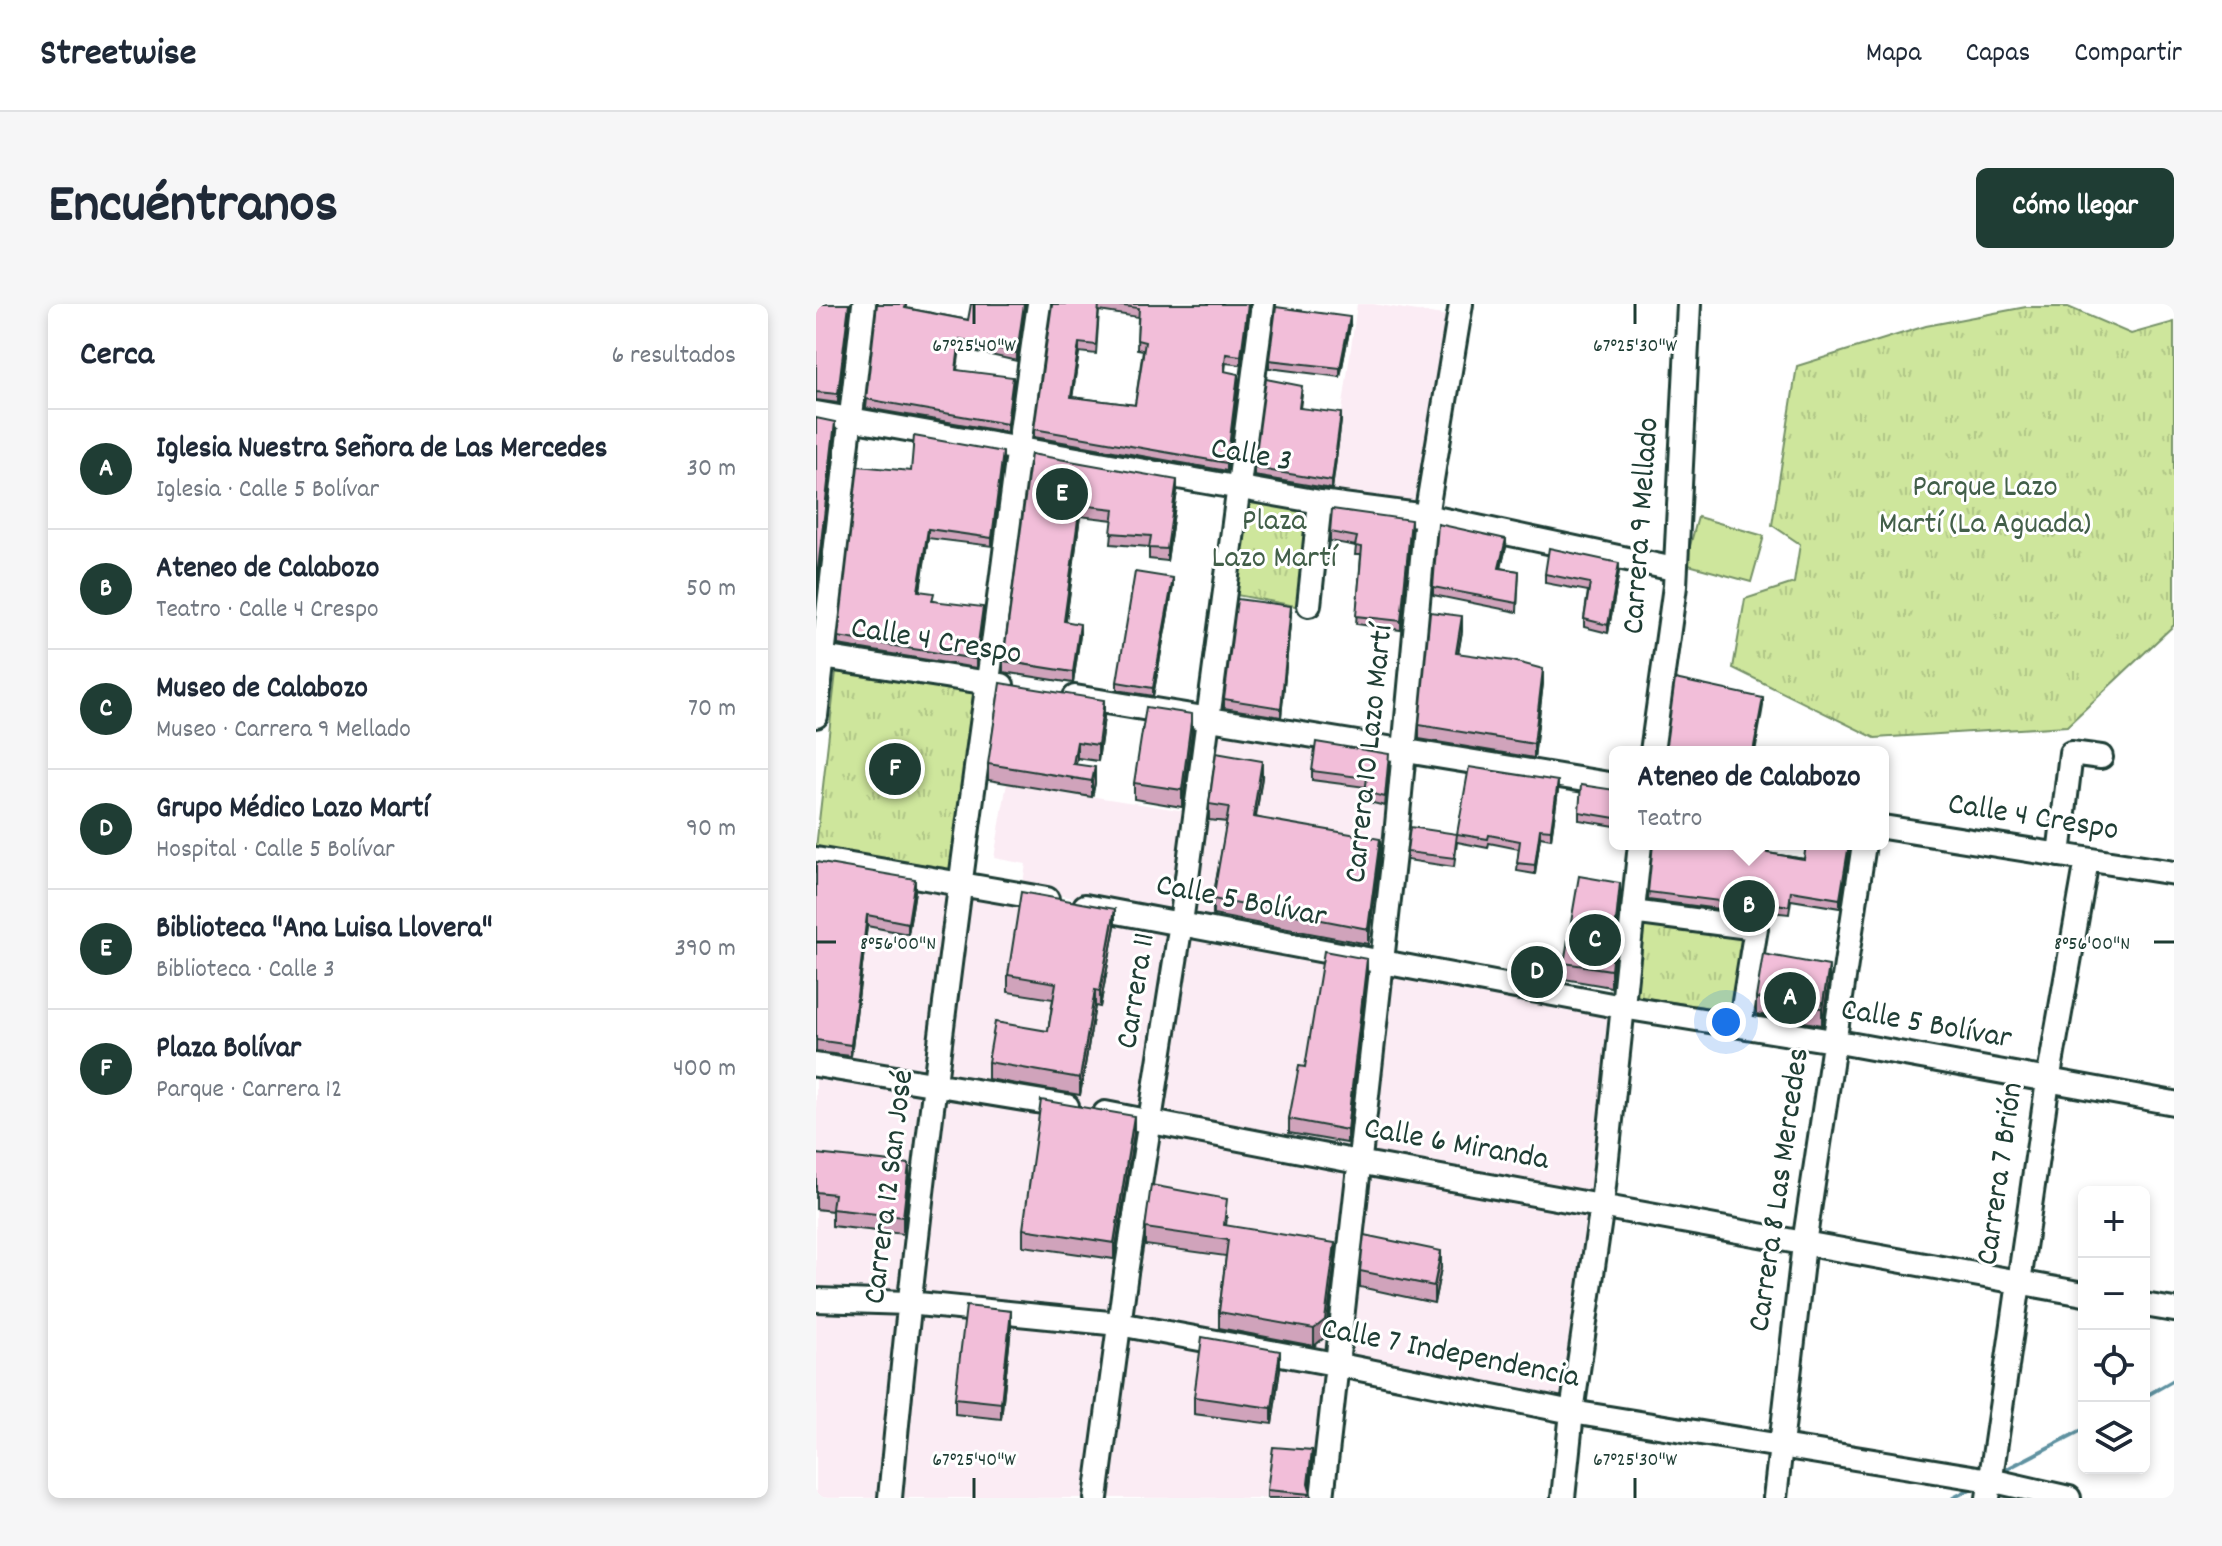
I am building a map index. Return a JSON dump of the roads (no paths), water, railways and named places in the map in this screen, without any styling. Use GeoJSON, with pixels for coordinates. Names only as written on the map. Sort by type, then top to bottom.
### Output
{"type":"FeatureCollection","features":[{"type":"Feature","properties":{"kind":"street"},"geometry":{"type":"LineString","coordinates":[[816,716],[819,657],[864,304]]}},
{"type":"Feature","properties":{"kind":"street"},"geometry":{"type":"LineString","coordinates":[[988,683],[1039,304]]}},
{"type":"Feature","properties":{"kind":"street","name":"Carrera 11"},"geometry":{"type":"LineString","coordinates":[[1096,1498],[1119,1324],[1181,923],[1263,304]]}},
{"type":"Feature","properties":{"kind":"street","name":"Carrera 10 Lazo Martí"},"geometry":{"type":"LineString","coordinates":[[1322,1498],[1382,962],[1426,516],[1461,304]]}},
{"type":"Feature","properties":{"kind":"street","name":"Carrera 9 Mellado"},"geometry":{"type":"LineString","coordinates":[[1653,746],[1675,586],[1689,304]]}},
{"type":"Feature","properties":{"kind":"street","name":"Calle 3"},"geometry":{"type":"LineString","coordinates":[[816,413],[1320,502],[1426,516],[1674,569]]}},
{"type":"Feature","properties":{"kind":"street"},"geometry":{"type":"LineString","coordinates":[[1309,605],[1320,502]]}},
{"type":"Feature","properties":{"kind":"street","name":"Calle 4 Crespo"},"geometry":{"type":"LineString","coordinates":[[819,657],[1017,688]]}},
{"type":"Feature","properties":{"kind":"street","name":"Carrera 12 San José"},"geometry":{"type":"LineString","coordinates":[[890,1498],[908,1303],[959,884],[988,683]]}},
{"type":"Feature","properties":{"kind":"street","name":"Calle 4 Crespo"},"geometry":{"type":"LineString","coordinates":[[1047,693],[1609,784]]}},
{"type":"Feature","properties":{"kind":"street"},"geometry":{"type":"LineString","coordinates":[[2059,855],[2071,753],[2101,757]]}},
{"type":"Feature","properties":{"kind":"street","name":"Calle 4 Crespo"},"geometry":{"type":"LineString","coordinates":[[1889,828],[2174,873]]}},
{"type":"Feature","properties":{"kind":"street"},"geometry":{"type":"LineString","coordinates":[[1563,1498],[1572,1412],[1602,1205],[1639,850]]}},
{"type":"Feature","properties":{"kind":"street","name":"Carrera 8 Las Mercedes"},"geometry":{"type":"LineString","coordinates":[[1775,1498],[1804,1244],[1863,850]]}},
{"type":"Feature","properties":{"kind":"street","name":"Calle 5 Bolívar"},"geometry":{"type":"LineString","coordinates":[[816,859],[1181,923],[1622,1007],[1833,1041],[2174,1103]]}},
{"type":"Feature","properties":{"kind":"street","name":"Carrera 7 Brión"},"geometry":{"type":"LineString","coordinates":[[1989,1489],[2048,1081],[2087,860]]}},
{"type":"Feature","properties":{"kind":"street"},"geometry":{"type":"LineString","coordinates":[[1632,912],[1756,928],[1740,1026]]}},
{"type":"Feature","properties":{"kind":"street","name":"Calle 6 Miranda"},"geometry":{"type":"LineString","coordinates":[[816,1065],[1150,1120],[1358,1162],[2078,1293]]}},
{"type":"Feature","properties":{"kind":"street","name":"Calle 7 Independencia"},"geometry":{"type":"LineString","coordinates":[[816,1300],[908,1303],[1119,1324],[1572,1412],[1781,1445],[1989,1489],[2069,1498]]}},
{"type":"Feature","properties":{"kind":"street"},"geometry":{"type":"LineString","coordinates":[[2150,1306],[2174,1310]]}},
{"type":"Feature","properties":{"kind":"waterway"},"geometry":{"type":"LineString","coordinates":[[2150,1394],[2174,1380]]}},
{"type":"Feature","properties":{"kind":"waterway"},"geometry":{"type":"LineString","coordinates":[[2001,1472],[2078,1432]]}},
{"type":"Feature","properties":{"kind":"waterway"},"geometry":{"type":"LineString","coordinates":[[1953,1498],[1976,1486]]}},
{"type":"Feature","properties":{"kind":"place","name":"Biblioteca \"Ana Luisa Llovera\""},"geometry":{"type":"Point","coordinates":[1062,494]}},
{"type":"Feature","properties":{"kind":"place","name":"Plaza Bolívar"},"geometry":{"type":"Point","coordinates":[895,769]}},
{"type":"Feature","properties":{"kind":"place","name":"Ateneo de Calabozo"},"geometry":{"type":"Point","coordinates":[1749,906]}},
{"type":"Feature","properties":{"kind":"place","name":"Museo de Calabozo"},"geometry":{"type":"Point","coordinates":[1595,940]}},
{"type":"Feature","properties":{"kind":"place","name":"Grupo Médico Lazo Martí"},"geometry":{"type":"Point","coordinates":[1537,972]}},
{"type":"Feature","properties":{"kind":"place","name":"Iglesia Nuestra Señora de Las Mercedes"},"geometry":{"type":"Point","coordinates":[1790,998]}},
{"type":"Feature","properties":{"kind":"park label","name":"Parque Lazo Martí (La Aguada)"},"geometry":{"type":"Point","coordinates":[1985,508]}},
{"type":"Feature","properties":{"kind":"park label","name":"Plaza Lazo Martí"},"geometry":{"type":"Point","coordinates":[1274,542]}}]}
